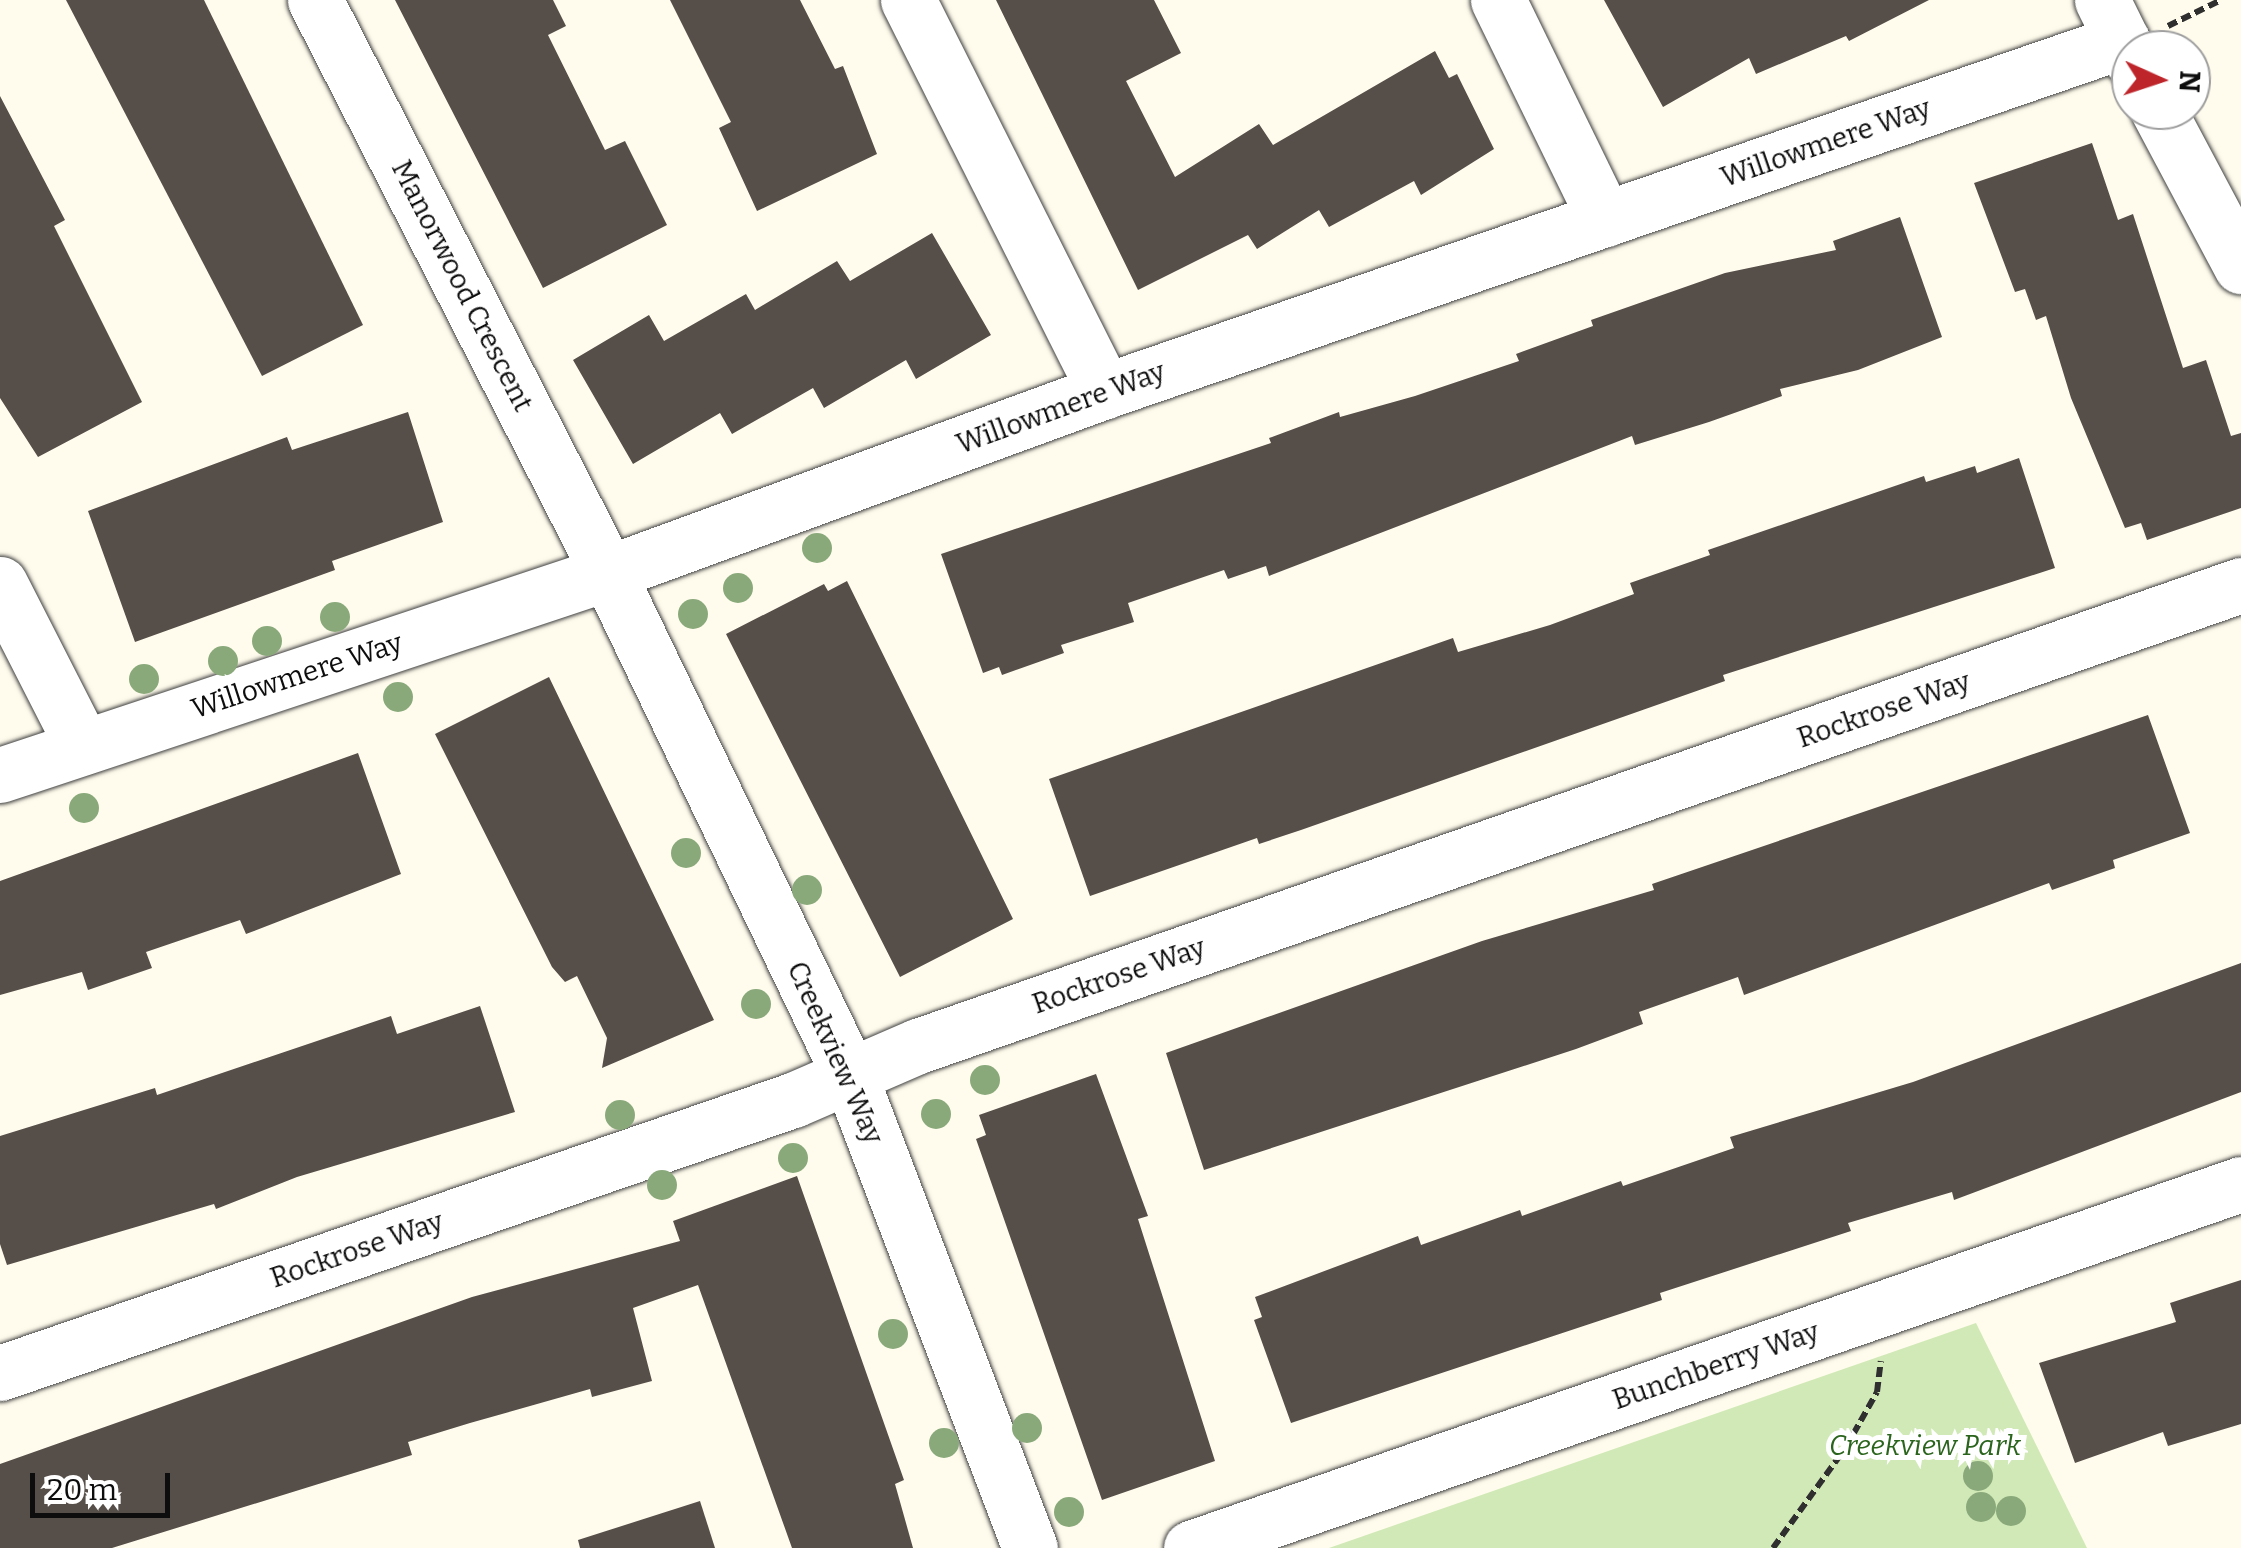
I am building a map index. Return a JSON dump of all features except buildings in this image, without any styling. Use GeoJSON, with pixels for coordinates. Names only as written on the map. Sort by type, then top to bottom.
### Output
{"type":"FeatureCollection","features":[{"type":"Feature","properties":{"kind":"street","name":"Manorwood Crescent"},"geometry":{"type":"LineString","coordinates":[[315,0],[608,572]]}},
{"type":"Feature","properties":{"kind":"street"},"geometry":{"type":"LineString","coordinates":[[908,0],[1105,391]]}},
{"type":"Feature","properties":{"kind":"street"},"geometry":{"type":"LineString","coordinates":[[1498,0],[1605,219]]}},
{"type":"Feature","properties":{"kind":"street","name":"Willowmere Way"},"geometry":{"type":"LineString","coordinates":[[0,775],[608,572],[1105,391],[1605,219],[2111,36]]}},
{"type":"Feature","properties":{"kind":"street"},"geometry":{"type":"LineString","coordinates":[[2169,130],[2241,266]]}},
{"type":"Feature","properties":{"kind":"street","name":"Creekview Way"},"geometry":{"type":"LineString","coordinates":[[608,572],[850,1076],[1030,1548]]}},
{"type":"Feature","properties":{"kind":"street"},"geometry":{"type":"LineString","coordinates":[[0,584],[83,748]]}},
{"type":"Feature","properties":{"kind":"street","name":"Rockrose Way"},"geometry":{"type":"LineString","coordinates":[[0,1372],[850,1076],[918,1046],[2241,586]]}},
{"type":"Feature","properties":{"kind":"street","name":"Bunchberry Way"},"geometry":{"type":"LineString","coordinates":[[1190,1548],[2241,1184]]}},
{"type":"Feature","properties":{"kind":"path"},"geometry":{"type":"LineString","coordinates":[[1773,1548],[1877,1392],[1883,1344],[1876,1310]]}},
{"type":"Feature","properties":{"kind":"green space","name":"Creekview Park"},"geometry":{"type":"Polygon","coordinates":[[[1976,1323],[2087,1548],[1329,1548],[1976,1323]]]}}]}
